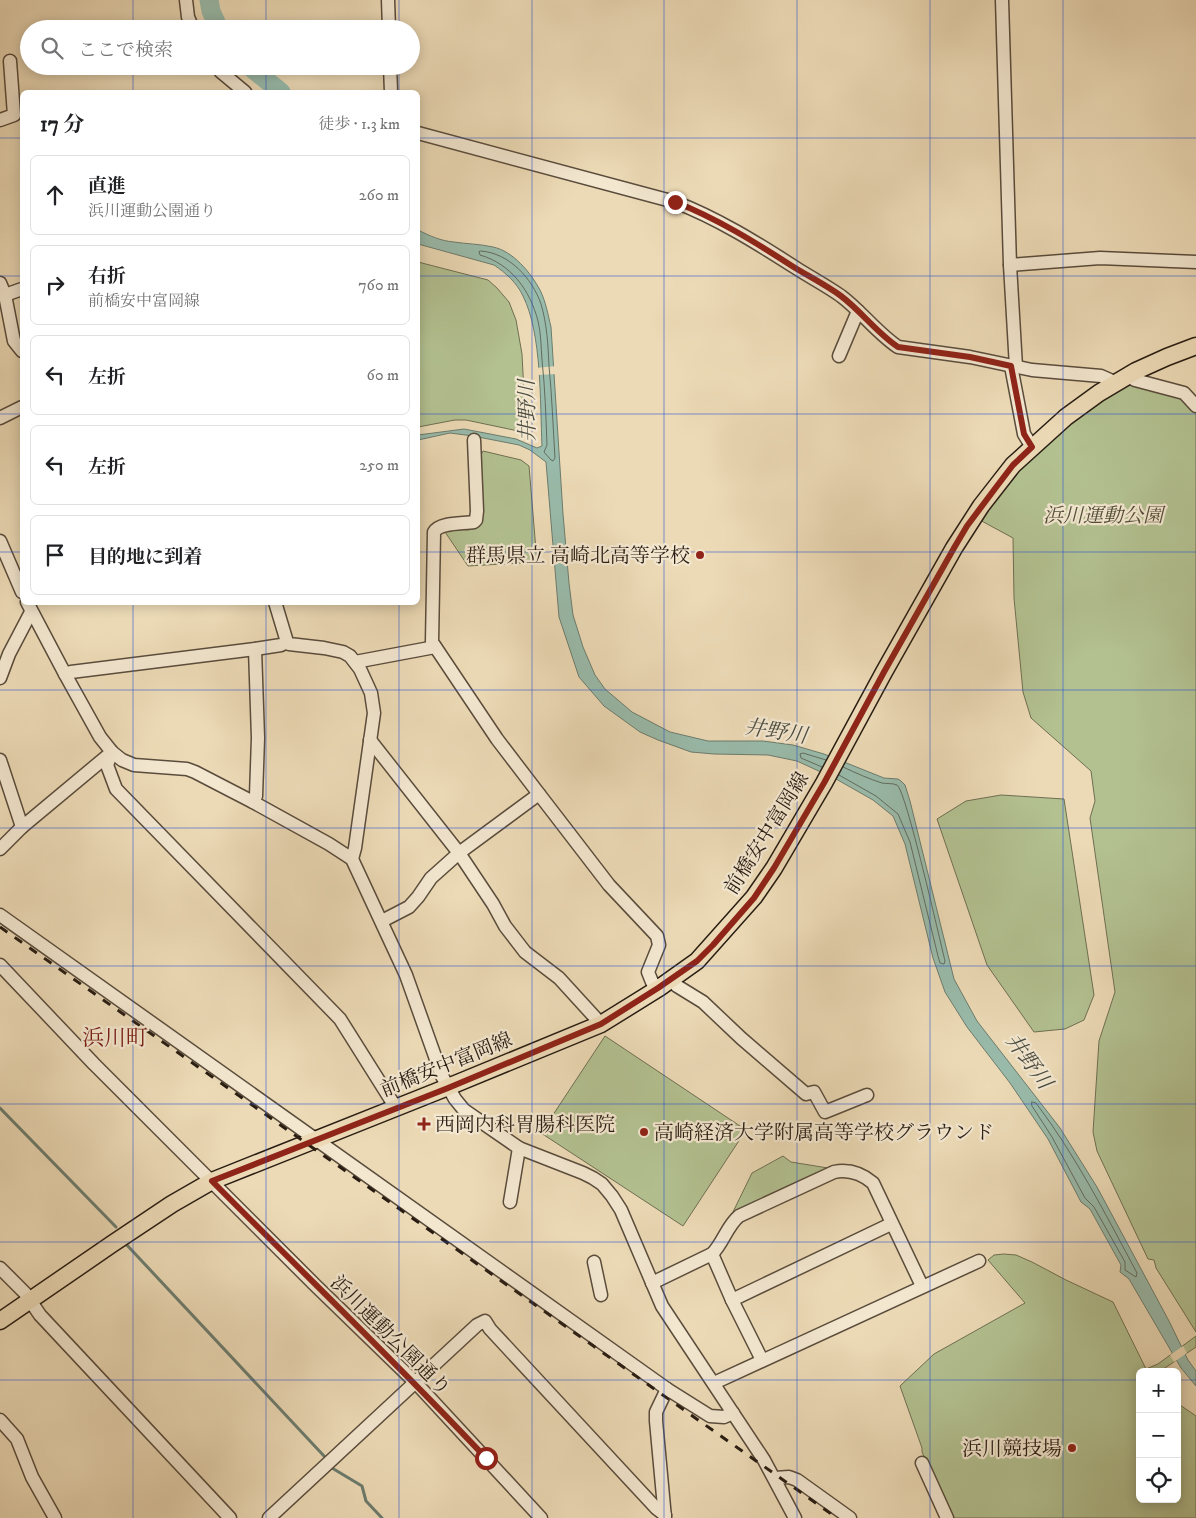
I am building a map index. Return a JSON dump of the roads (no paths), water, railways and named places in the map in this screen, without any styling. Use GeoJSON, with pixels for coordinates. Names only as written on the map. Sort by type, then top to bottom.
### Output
{"type":"FeatureCollection","features":[{"type":"Feature","properties":{"kind":"main road","name":"前橋安中富岡線"},"geometry":{"type":"LineString","coordinates":[[0,1321],[134,1229],[212,1181],[448,1088],[601,1024],[665,984],[702,956],[754,898],[787,848],[920,606],[967,526],[1013,465],[1066,417],[1121,380],[1167,357],[1196,346]]}},
{"type":"Feature","properties":{"kind":"street"},"geometry":{"type":"LineString","coordinates":[[186,0],[189,20]]}},
{"type":"Feature","properties":{"kind":"street"},"geometry":{"type":"LineString","coordinates":[[388,0],[389,20]]}},
{"type":"Feature","properties":{"kind":"street"},"geometry":{"type":"LineString","coordinates":[[1002,0],[1013,367],[1024,434],[1032,447]]}},
{"type":"Feature","properties":{"kind":"street"},"geometry":{"type":"LineString","coordinates":[[0,120],[14,116],[10,61]]}},
{"type":"Feature","properties":{"kind":"street"},"geometry":{"type":"LineString","coordinates":[[225,75],[243,90]]}},
{"type":"Feature","properties":{"kind":"street"},"geometry":{"type":"LineString","coordinates":[[390,75],[391,90]]}},
{"type":"Feature","properties":{"kind":"street"},"geometry":{"type":"LineString","coordinates":[[420,134],[675,202],[691,208],[761,246],[840,296],[890,342],[898,347],[970,357],[1013,367],[1102,376],[1110,380],[1135,380],[1190,392],[1196,406]]}},
{"type":"Feature","properties":{"kind":"street"},"geometry":{"type":"LineString","coordinates":[[1010,265],[1100,258],[1196,262]]}},
{"type":"Feature","properties":{"kind":"street"},"geometry":{"type":"LineString","coordinates":[[20,289],[1,287],[14,342],[20,349]]}},
{"type":"Feature","properties":{"kind":"street"},"geometry":{"type":"LineString","coordinates":[[839,356],[858,311]]}},
{"type":"Feature","properties":{"kind":"street"},"geometry":{"type":"LineString","coordinates":[[0,418],[20,409]]}},
{"type":"Feature","properties":{"kind":"street"},"geometry":{"type":"LineString","coordinates":[[479,440],[478,511],[476,520],[474,522],[438,527],[434,532],[431,637],[435,647],[497,739],[539,794],[609,885],[657,936],[659,946],[648,972],[652,982],[677,986],[703,1002],[741,1038],[806,1094],[814,1092],[824,1112],[867,1095]]}},
{"type":"Feature","properties":{"kind":"street"},"geometry":{"type":"LineString","coordinates":[[0,541],[20,587]]}},
{"type":"Feature","properties":{"kind":"street"},"geometry":{"type":"LineString","coordinates":[[277,605],[287,642]]}},
{"type":"Feature","properties":{"kind":"street"},"geometry":{"type":"LineString","coordinates":[[29,607],[100,737],[112,752],[122,760],[134,765],[187,769],[253,802],[329,844],[352,859],[406,976],[442,1076],[455,1099],[464,1110],[519,1148],[583,1173],[602,1184],[612,1196],[621,1210],[662,1306],[775,1478],[795,1518]]}},
{"type":"Feature","properties":{"kind":"street"},"geometry":{"type":"LineString","coordinates":[[0,678],[29,607]]}},
{"type":"Feature","properties":{"kind":"street"},"geometry":{"type":"LineString","coordinates":[[64,674],[254,649],[281,645],[287,642]]}},
{"type":"Feature","properties":{"kind":"street"},"geometry":{"type":"LineString","coordinates":[[287,642],[289,644],[343,652],[355,662],[371,693],[374,712],[352,859]]}},
{"type":"Feature","properties":{"kind":"street"},"geometry":{"type":"LineString","coordinates":[[355,662],[435,647]]}},
{"type":"Feature","properties":{"kind":"street"},"geometry":{"type":"LineString","coordinates":[[253,802],[256,796],[258,738],[254,649]]}},
{"type":"Feature","properties":{"kind":"street"},"geometry":{"type":"LineString","coordinates":[[370,740],[459,853],[493,904],[505,926],[525,952],[558,978],[601,1024]]}},
{"type":"Feature","properties":{"kind":"street"},"geometry":{"type":"LineString","coordinates":[[0,849],[22,827],[112,752]]}},
{"type":"Feature","properties":{"kind":"street"},"geometry":{"type":"LineString","coordinates":[[112,752],[107,765],[116,789],[340,1019],[396,1108]]}},
{"type":"Feature","properties":{"kind":"street"},"geometry":{"type":"LineString","coordinates":[[0,760],[22,827]]}},
{"type":"Feature","properties":{"kind":"street"},"geometry":{"type":"LineString","coordinates":[[382,921],[409,907],[418,898],[430,878],[459,853],[539,794]]}},
{"type":"Feature","properties":{"kind":"street"},"geometry":{"type":"LineString","coordinates":[[0,915],[666,1389],[710,1416],[724,1417],[733,1413]]}},
{"type":"Feature","properties":{"kind":"street","name":"浜川運動公園通り"},"geometry":{"type":"LineString","coordinates":[[0,964],[94,1064],[416,1383],[541,1518]]}},
{"type":"Feature","properties":{"kind":"street"},"geometry":{"type":"LineString","coordinates":[[510,1202],[519,1148]]}},
{"type":"Feature","properties":{"kind":"street"},"geometry":{"type":"LineString","coordinates":[[652,1283],[712,1254],[717,1249],[730,1225],[739,1216],[839,1171],[859,1174],[873,1183],[922,1286]]}},
{"type":"Feature","properties":{"kind":"street"},"geometry":{"type":"LineString","coordinates":[[732,1300],[891,1224]]}},
{"type":"Feature","properties":{"kind":"street"},"geometry":{"type":"LineString","coordinates":[[712,1254],[732,1300],[762,1360]]}},
{"type":"Feature","properties":{"kind":"street"},"geometry":{"type":"LineString","coordinates":[[714,1383],[979,1261]]}},
{"type":"Feature","properties":{"kind":"street"},"geometry":{"type":"LineString","coordinates":[[594,1262],[601,1295]]}},
{"type":"Feature","properties":{"kind":"street"},"geometry":{"type":"LineString","coordinates":[[0,1268],[19,1286],[40,1315],[230,1518]]}},
{"type":"Feature","properties":{"kind":"street"},"geometry":{"type":"LineString","coordinates":[[270,1518],[477,1325],[485,1321],[490,1329],[665,1517]]}},
{"type":"Feature","properties":{"kind":"street"},"geometry":{"type":"LineString","coordinates":[[665,1517],[656,1412],[666,1389]]}},
{"type":"Feature","properties":{"kind":"street"},"geometry":{"type":"LineString","coordinates":[[0,1420],[17,1439],[32,1477],[55,1518]]}},
{"type":"Feature","properties":{"kind":"street"},"geometry":{"type":"LineString","coordinates":[[922,1463],[947,1518]]}},
{"type":"Feature","properties":{"kind":"street"},"geometry":{"type":"LineString","coordinates":[[775,1478],[789,1477],[797,1480],[850,1518]]}},
{"type":"Feature","properties":{"kind":"water"},"geometry":{"type":"Polygon","coordinates":[[[420,231],[445,241],[483,245],[508,253],[532,277],[542,295],[551,327],[563,514],[573,615],[583,647],[595,675],[605,689],[632,712],[670,732],[708,741],[763,741],[793,745],[824,754],[884,778],[898,779],[905,785],[954,979],[977,1021],[1060,1128],[1097,1187],[1188,1360],[1196,1371],[1196,1386],[1181,1368],[1129,1279],[1120,1272],[1121,1265],[1090,1209],[1081,1202],[1048,1139],[1010,1083],[967,1027],[945,992],[933,958],[905,844],[893,816],[873,800],[836,779],[797,761],[768,755],[691,752],[640,732],[604,706],[579,677],[559,617],[546,462],[530,450],[519,445],[473,436],[450,433],[420,440],[420,435],[464,429],[516,439],[537,448],[542,446],[539,369],[534,329],[521,291],[503,271],[494,265],[420,245],[420,231]]]}},
{"type":"Feature","properties":{"kind":"waterway","name":"井野川"},"geometry":{"type":"LineString","coordinates":[[209,0],[215,20]]}},
{"type":"Feature","properties":{"kind":"waterway","name":"井野川"},"geometry":{"type":"LineString","coordinates":[[260,75],[279,90]]}},
{"type":"Feature","properties":{"kind":"waterway"},"geometry":{"type":"LineString","coordinates":[[0,1108],[116,1227]]}},
{"type":"Feature","properties":{"kind":"waterway"},"geometry":{"type":"LineString","coordinates":[[125,1243],[324,1456]]}},
{"type":"Feature","properties":{"kind":"waterway"},"geometry":{"type":"LineString","coordinates":[[332,1468],[362,1486],[366,1501],[382,1518]]}},
{"type":"Feature","properties":{"kind":"railway"},"geometry":{"type":"LineString","coordinates":[[0,927],[837,1518]]}},
{"type":"Feature","properties":{"kind":"place","name":"群馬県立 高崎北高等学校"},"geometry":{"type":"Point","coordinates":[700,555]}},
{"type":"Feature","properties":{"kind":"place","name":"西岡内科胃腸科医院"},"geometry":{"type":"Point","coordinates":[424,1124]}},
{"type":"Feature","properties":{"kind":"place","name":"高崎経済大学附属高等学校グラウンド"},"geometry":{"type":"Point","coordinates":[644,1132]}},
{"type":"Feature","properties":{"kind":"place","name":"浜川競技場"},"geometry":{"type":"Point","coordinates":[1072,1448]}},
{"type":"Feature","properties":{"kind":"district","name":"浜川町"},"geometry":{"type":"Point","coordinates":[115,1037]}},
{"type":"Feature","properties":{"kind":"park label","name":"浜川運動公園"},"geometry":{"type":"Point","coordinates":[1103,515]}}]}
